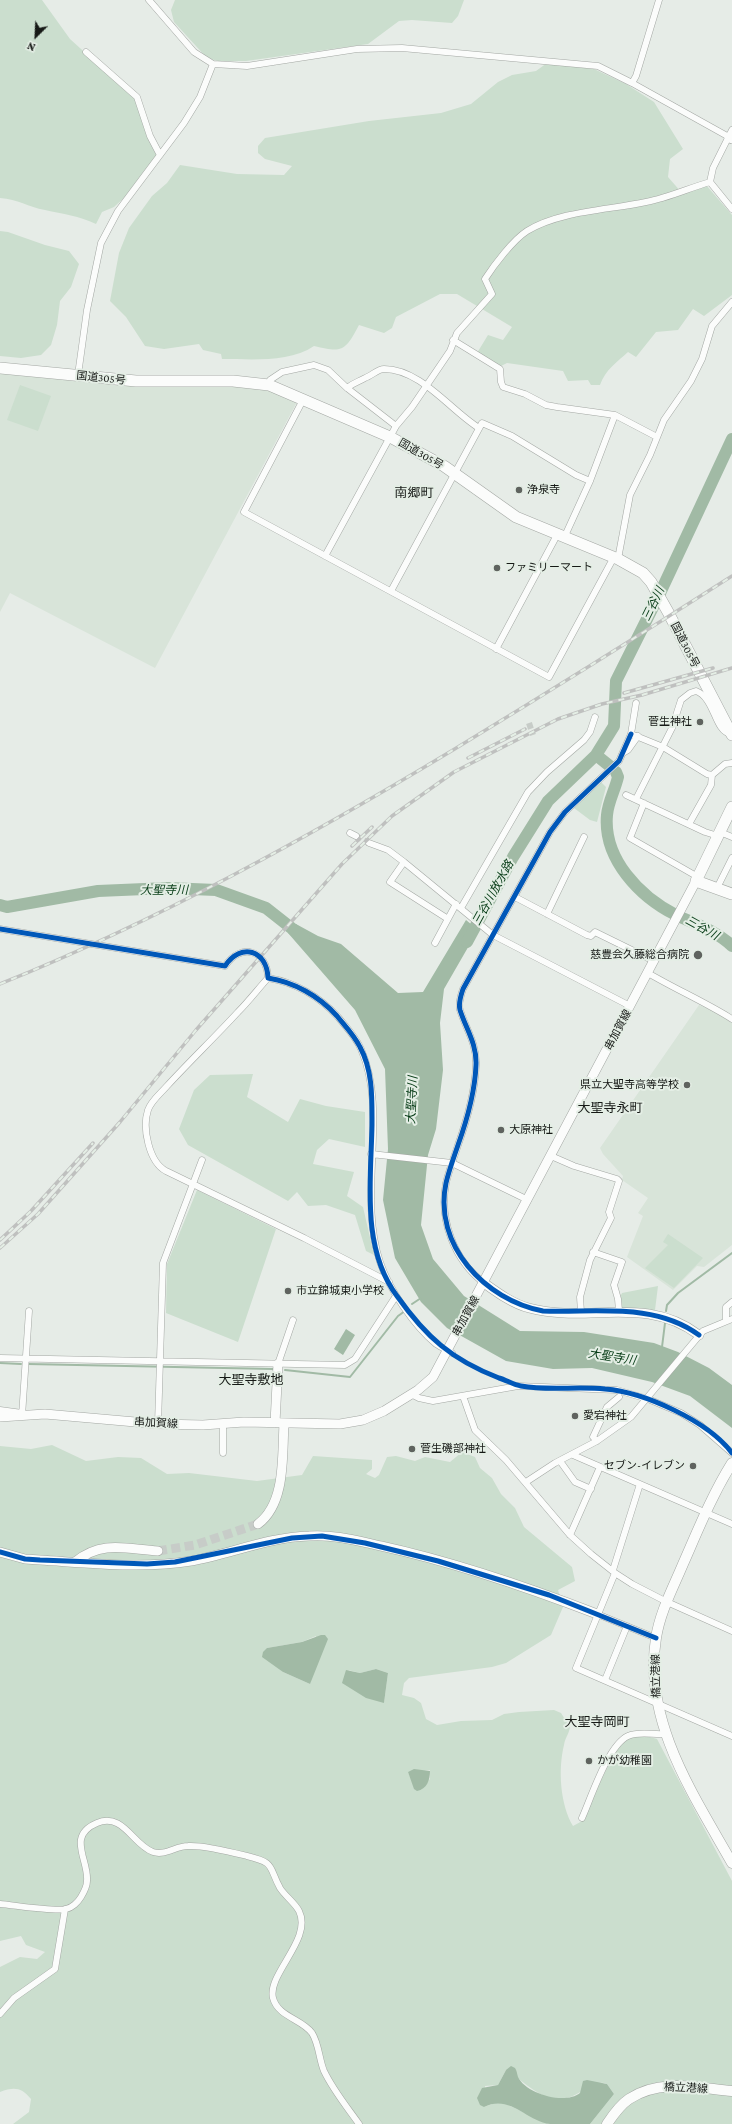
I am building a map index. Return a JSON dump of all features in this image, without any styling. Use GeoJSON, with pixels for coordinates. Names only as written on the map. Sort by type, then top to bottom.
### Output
{"type":"FeatureCollection","features":[{"type":"Feature","properties":{"kind":"highway","name":"国道305号"},"geometry":{"type":"LineString","coordinates":[[0,368],[136,381],[233,381],[269,384],[304,398],[390,437],[439,463],[516,517],[616,558],[643,573],[651,582],[668,612],[732,734]]}},
{"type":"Feature","properties":{"kind":"highway"},"geometry":{"type":"LineString","coordinates":[[732,807],[697,879],[732,894]]}},
{"type":"Feature","properties":{"kind":"main road","name":"橋立港線"},"geometry":{"type":"LineString","coordinates":[[732,1463],[706,1513],[667,1602],[656,1638],[657,1703],[665,1734],[680,1769],[732,1863]]}},
{"type":"Feature","properties":{"kind":"main road","name":"橋立港線"},"geometry":{"type":"LineString","coordinates":[[606,2124],[629,2099],[660,2086],[732,2091]]}},
{"type":"Feature","properties":{"kind":"street"},"geometry":{"type":"LineString","coordinates":[[149,0],[194,52],[213,64],[247,66],[357,49],[402,48],[598,66],[731,135],[713,168],[710,182]]}},
{"type":"Feature","properties":{"kind":"street"},"geometry":{"type":"LineString","coordinates":[[632,83],[636,76],[659,0]]}},
{"type":"Feature","properties":{"kind":"street"},"geometry":{"type":"LineString","coordinates":[[86,52],[137,97],[150,136],[160,155]]}},
{"type":"Feature","properties":{"kind":"street"},"geometry":{"type":"LineString","coordinates":[[78,375],[87,310],[101,243],[118,211],[184,123],[200,97],[213,64]]}},
{"type":"Feature","properties":{"kind":"street"},"geometry":{"type":"LineString","coordinates":[[710,182],[732,209]]}},
{"type":"Feature","properties":{"kind":"street"},"geometry":{"type":"LineString","coordinates":[[325,556],[396,426],[412,407],[450,350],[457,333],[492,294],[485,280],[491,270],[527,232],[548,222],[647,202],[710,182]]}},
{"type":"Feature","properties":{"kind":"street"},"geometry":{"type":"LineString","coordinates":[[304,398],[244,512],[549,677],[616,558],[628,502],[664,420],[695,374],[702,359],[712,326],[732,302]]}},
{"type":"Feature","properties":{"kind":"street"},"geometry":{"type":"LineString","coordinates":[[453,340],[500,369],[503,387],[525,394],[546,405],[615,415],[657,437]]}},
{"type":"Feature","properties":{"kind":"street"},"geometry":{"type":"LineString","coordinates":[[269,384],[270,380],[282,372],[314,365],[328,370],[347,388],[396,426]]}},
{"type":"Feature","properties":{"kind":"street"},"geometry":{"type":"LineString","coordinates":[[347,388],[353,383],[383,369],[409,376],[426,385],[448,402],[466,420],[479,428]]}},
{"type":"Feature","properties":{"kind":"street"},"geometry":{"type":"LineString","coordinates":[[496,649],[590,481],[615,415]]}},
{"type":"Feature","properties":{"kind":"street"},"geometry":{"type":"LineString","coordinates":[[391,591],[482,423],[512,436],[576,475],[590,481]]}},
{"type":"Feature","properties":{"kind":"street"},"geometry":{"type":"LineString","coordinates":[[636,799],[672,728],[682,700],[690,693],[696,691],[701,693],[708,700],[723,730],[732,734]]}},
{"type":"Feature","properties":{"kind":"street"},"geometry":{"type":"LineString","coordinates":[[636,703],[630,734],[623,753],[609,771],[558,821],[515,897],[491,933],[463,989],[460,1009],[475,1049],[476,1064],[470,1100],[449,1163],[444,1197],[445,1214],[449,1235],[466,1265],[483,1285],[512,1301],[528,1308],[543,1311],[646,1312],[663,1316],[684,1324],[697,1338]]}},
{"type":"Feature","properties":{"kind":"street"},"geometry":{"type":"LineString","coordinates":[[435,943],[448,919],[460,908],[528,792],[547,772],[584,740],[590,732],[595,717]]}},
{"type":"Feature","properties":{"kind":"street"},"geometry":{"type":"LineString","coordinates":[[630,734],[663,747],[703,772],[712,775]]}},
{"type":"Feature","properties":{"kind":"street"},"geometry":{"type":"LineString","coordinates":[[623,753],[628,750],[638,736]]}},
{"type":"Feature","properties":{"kind":"street"},"geometry":{"type":"LineString","coordinates":[[689,824],[711,785],[712,775],[724,764],[732,763]]}},
{"type":"Feature","properties":{"kind":"street"},"geometry":{"type":"LineString","coordinates":[[626,795],[689,824],[732,837]]}},
{"type":"Feature","properties":{"kind":"street"},"geometry":{"type":"LineString","coordinates":[[644,803],[630,838],[697,879]]}},
{"type":"Feature","properties":{"kind":"street"},"geometry":{"type":"LineString","coordinates":[[547,914],[584,837]]}},
{"type":"Feature","properties":{"kind":"street"},"geometry":{"type":"LineString","coordinates":[[369,843],[388,850],[491,933],[630,1006]]}},
{"type":"Feature","properties":{"kind":"street"},"geometry":{"type":"LineString","coordinates":[[717,888],[732,858]]}},
{"type":"Feature","properties":{"kind":"street"},"geometry":{"type":"LineString","coordinates":[[404,862],[390,882],[448,919]]}},
{"type":"Feature","properties":{"kind":"street","name":"串加賀線"},"geometry":{"type":"LineString","coordinates":[[0,1417],[22,1414],[45,1414],[158,1424],[340,1424],[363,1420],[384,1411],[411,1394],[433,1376],[449,1350],[697,879]]}},
{"type":"Feature","properties":{"kind":"street"},"geometry":{"type":"LineString","coordinates":[[515,897],[591,936],[595,932],[654,961]]}},
{"type":"Feature","properties":{"kind":"street"},"geometry":{"type":"LineString","coordinates":[[0,929],[225,966],[232,957],[239,952],[246,950],[253,953],[262,961],[266,966],[268,978],[240,1011],[183,1068],[153,1102],[148,1110],[146,1125],[150,1149],[160,1168],[192,1185],[304,1238],[389,1282]]}},
{"type":"Feature","properties":{"kind":"street"},"geometry":{"type":"LineString","coordinates":[[648,973],[678,991],[717,1008],[732,1019]]}},
{"type":"Feature","properties":{"kind":"street"},"geometry":{"type":"LineString","coordinates":[[268,978],[293,985],[312,994],[330,1009],[354,1036],[361,1048],[368,1067],[372,1096],[370,1208],[380,1262],[396,1296],[428,1336],[449,1350]]}},
{"type":"Feature","properties":{"kind":"street"},"geometry":{"type":"LineString","coordinates":[[371,1154],[449,1163],[528,1200]]}},
{"type":"Feature","properties":{"kind":"street"},"geometry":{"type":"LineString","coordinates":[[551,1156],[564,1163],[617,1178],[618,1181],[609,1212],[611,1218],[593,1252],[580,1297],[580,1312]]}},
{"type":"Feature","properties":{"kind":"street"},"geometry":{"type":"LineString","coordinates":[[158,1424],[163,1263],[202,1160]]}},
{"type":"Feature","properties":{"kind":"street"},"geometry":{"type":"LineString","coordinates":[[593,1252],[622,1262],[614,1285],[618,1299],[619,1312]]}},
{"type":"Feature","properties":{"kind":"street"},"geometry":{"type":"LineString","coordinates":[[0,1358],[160,1364],[278,1364],[337,1366],[350,1363],[355,1359],[396,1296]]}},
{"type":"Feature","properties":{"kind":"street"},"geometry":{"type":"LineString","coordinates":[[526,1482],[560,1460],[573,1455],[597,1441],[631,1417],[648,1399],[697,1338],[712,1326],[729,1320],[726,1307],[732,1302]]}},
{"type":"Feature","properties":{"kind":"street"},"geometry":{"type":"LineString","coordinates":[[0,1410],[22,1414],[29,1312]]}},
{"type":"Feature","properties":{"kind":"street"},"geometry":{"type":"LineString","coordinates":[[274,1423],[278,1364],[293,1320]]}},
{"type":"Feature","properties":{"kind":"street"},"geometry":{"type":"LineString","coordinates":[[411,1394],[419,1398],[433,1401],[518,1386],[610,1389],[648,1399],[681,1413],[700,1426],[732,1453]]}},
{"type":"Feature","properties":{"kind":"street"},"geometry":{"type":"LineString","coordinates":[[597,1441],[593,1437],[607,1407],[617,1399],[610,1389]]}},
{"type":"Feature","properties":{"kind":"street"},"geometry":{"type":"LineString","coordinates":[[463,1396],[475,1430],[526,1482],[570,1535],[614,1572],[667,1602],[732,1631]]}},
{"type":"Feature","properties":{"kind":"street"},"geometry":{"type":"LineString","coordinates":[[222,1453],[223,1424]]}},
{"type":"Feature","properties":{"kind":"street"},"geometry":{"type":"LineString","coordinates":[[258,1524],[270,1513],[277,1496],[284,1424]]}},
{"type":"Feature","properties":{"kind":"street"},"geometry":{"type":"LineString","coordinates":[[573,1455],[732,1524]]}},
{"type":"Feature","properties":{"kind":"street"},"geometry":{"type":"LineString","coordinates":[[560,1460],[575,1482],[591,1489]]}},
{"type":"Feature","properties":{"kind":"street"},"geometry":{"type":"LineString","coordinates":[[570,1535],[600,1467]]}},
{"type":"Feature","properties":{"kind":"street"},"geometry":{"type":"LineString","coordinates":[[640,1484],[614,1572],[576,1668],[732,1736]]}},
{"type":"Feature","properties":{"kind":"street"},"geometry":{"type":"LineString","coordinates":[[0,1552],[25,1559],[148,1564],[175,1562],[292,1538],[322,1536],[365,1542],[438,1561],[549,1596],[656,1638]]}},
{"type":"Feature","properties":{"kind":"street"},"geometry":{"type":"LineString","coordinates":[[75,1562],[87,1552],[107,1548],[158,1551]]}},
{"type":"Feature","properties":{"kind":"street"},"geometry":{"type":"LineString","coordinates":[[605,1680],[627,1626]]}},
{"type":"Feature","properties":{"kind":"street"},"geometry":{"type":"LineString","coordinates":[[582,1818],[612,1753],[623,1740],[636,1734],[665,1734]]}},
{"type":"Feature","properties":{"kind":"street"},"geometry":{"type":"LineString","coordinates":[[0,1904],[65,1910],[78,1901],[86,1885],[86,1872],[80,1852],[83,1835],[87,1828],[103,1821],[115,1823],[126,1828],[142,1845],[154,1852],[161,1853],[191,1846],[246,1855],[267,1862],[272,1868],[284,1895],[299,1910],[301,1925],[295,1946],[274,1986],[273,1999],[279,2010],[309,2030],[313,2035],[320,2060],[329,2081],[359,2124]]}},
{"type":"Feature","properties":{"kind":"street"},"geometry":{"type":"LineString","coordinates":[[0,2014],[14,1998],[55,1969],[65,1910]]}},
{"type":"Feature","properties":{"kind":"shaded area"},"geometry":{"type":"Polygon","coordinates":[[[0,0],[42,0],[70,39],[134,97],[158,155],[125,197],[114,207],[102,212],[96,224],[77,217],[39,209],[12,200],[0,198],[0,0]]]}},
{"type":"Feature","properties":{"kind":"shaded area"},"geometry":{"type":"Polygon","coordinates":[[[175,0],[464,0],[458,16],[452,23],[412,20],[399,21],[368,44],[246,61],[218,61],[207,58],[174,22],[171,10],[175,0]]]}},
{"type":"Feature","properties":{"kind":"shaded area"},"geometry":{"type":"Polygon","coordinates":[[[547,63],[594,69],[626,84],[654,102],[683,149],[670,159],[668,177],[682,193],[706,185],[732,215],[732,295],[704,316],[693,309],[678,330],[656,332],[636,357],[628,352],[616,363],[605,375],[600,385],[591,385],[588,380],[568,381],[563,371],[507,363],[501,366],[477,353],[488,335],[503,340],[512,327],[457,294],[440,294],[396,317],[392,328],[384,333],[359,325],[350,340],[342,348],[331,349],[314,346],[293,355],[270,359],[222,359],[221,354],[203,350],[199,344],[164,349],[145,346],[126,317],[110,301],[119,253],[129,228],[152,196],[167,183],[180,165],[237,174],[284,175],[292,166],[265,159],[258,153],[258,146],[265,138],[369,121],[441,113],[471,104],[498,82],[512,75],[536,71],[547,63]]]}},
{"type":"Feature","properties":{"kind":"shaded area"},"geometry":{"type":"Polygon","coordinates":[[[0,231],[8,232],[45,245],[69,251],[79,264],[71,287],[60,301],[57,325],[51,345],[41,355],[21,358],[0,356],[0,231]]]}},
{"type":"Feature","properties":{"kind":"shaded area"},"geometry":{"type":"Polygon","coordinates":[[[0,372],[241,386],[271,390],[298,400],[155,668],[10,593],[0,612],[0,372]]]}},
{"type":"Feature","properties":{"kind":"shaded area"},"geometry":{"type":"Polygon","coordinates":[[[20,385],[51,396],[38,431],[7,420],[20,385]]]}},
{"type":"Feature","properties":{"kind":"shaded area"},"geometry":{"type":"Polygon","coordinates":[[[601,782],[606,787],[597,822],[590,820],[574,808],[601,782]]]}},
{"type":"Feature","properties":{"kind":"shaded area","name":"県立大聖寺高等学校"},"geometry":{"type":"Polygon","coordinates":[[[699,1005],[716,1012],[732,1023],[732,1245],[704,1267],[697,1266],[673,1290],[627,1257],[643,1216],[638,1213],[648,1198],[622,1180],[623,1176],[603,1154],[600,1148],[699,1005]]]}},
{"type":"Feature","properties":{"kind":"shaded area"},"geometry":{"type":"Polygon","coordinates":[[[253,1074],[247,1097],[288,1122],[300,1099],[326,1106],[365,1112],[365,1147],[329,1139],[317,1150],[313,1164],[354,1172],[347,1196],[363,1207],[374,1255],[366,1251],[355,1215],[326,1205],[308,1206],[297,1192],[288,1201],[188,1145],[179,1129],[194,1090],[210,1075],[253,1074]]]}},
{"type":"Feature","properties":{"kind":"shaded area"},"geometry":{"type":"Polygon","coordinates":[[[197,1190],[276,1229],[238,1342],[166,1313],[167,1264],[197,1190]]]}},
{"type":"Feature","properties":{"kind":"shaded area"},"geometry":{"type":"Polygon","coordinates":[[[668,1234],[703,1258],[674,1288],[645,1268],[668,1245],[663,1242],[668,1234]]]}},
{"type":"Feature","properties":{"kind":"shaded area"},"geometry":{"type":"Polygon","coordinates":[[[658,1286],[655,1310],[621,1308],[620,1297],[622,1293],[658,1286]]]}},
{"type":"Feature","properties":{"kind":"shaded area"},"geometry":{"type":"Polygon","coordinates":[[[52,1445],[86,1461],[118,1457],[141,1458],[167,1474],[189,1473],[257,1481],[302,1475],[313,1456],[372,1460],[372,1469],[366,1474],[375,1478],[379,1475],[387,1457],[396,1456],[415,1461],[425,1457],[450,1462],[462,1452],[475,1457],[480,1468],[492,1478],[501,1494],[515,1508],[524,1527],[572,1567],[575,1581],[558,1590],[563,1607],[551,1635],[506,1663],[492,1667],[409,1678],[404,1683],[402,1695],[414,1698],[421,1703],[426,1719],[437,1725],[461,1721],[492,1720],[504,1714],[519,1712],[554,1710],[561,1713],[570,1727],[562,1754],[561,1786],[565,1807],[573,1826],[584,1820],[610,1762],[616,1751],[623,1743],[630,1737],[636,1735],[657,1739],[732,1881],[732,2124],[590,2124],[614,2094],[607,2084],[594,2084],[568,2098],[550,2098],[533,2089],[506,2070],[498,2085],[485,2086],[484,2107],[495,2103],[504,2103],[549,2124],[13,2124],[29,2112],[31,2099],[24,2092],[17,2089],[9,2089],[0,2092],[0,1967],[20,1957],[37,1959],[45,1952],[26,1945],[21,1936],[0,1941],[0,1446],[31,1449],[52,1445]],[[316,1636],[302,1642],[267,1648],[283,1672],[310,1684],[316,1636]],[[376,1669],[360,1673],[348,1670],[384,1703],[388,1673],[376,1669]],[[430,1770],[408,1772],[416,1790],[430,1779],[430,1770]]]}},
{"type":"Feature","properties":{"kind":"water"},"geometry":{"type":"Polygon","coordinates":[[[466,920],[478,930],[444,989],[440,1023],[443,1070],[436,1129],[428,1155],[421,1225],[433,1259],[464,1296],[520,1331],[584,1332],[654,1343],[678,1352],[709,1368],[732,1385],[732,1428],[690,1396],[652,1382],[592,1368],[553,1369],[506,1361],[447,1328],[421,1302],[395,1258],[383,1200],[388,1149],[385,1069],[355,1010],[288,933],[296,924],[318,936],[341,944],[398,993],[423,992],[466,920]]]}},
{"type":"Feature","properties":{"kind":"water"},"geometry":{"type":"Polygon","coordinates":[[[346,1329],[355,1335],[343,1355],[334,1349],[346,1329]]]}},
{"type":"Feature","properties":{"kind":"water"},"geometry":{"type":"Polygon","coordinates":[[[325,1635],[328,1639],[310,1684],[283,1672],[262,1657],[263,1652],[267,1648],[302,1642],[325,1635]]]}},
{"type":"Feature","properties":{"kind":"water"},"geometry":{"type":"Polygon","coordinates":[[[376,1669],[388,1673],[384,1703],[366,1698],[342,1683],[346,1670],[360,1673],[376,1669]]]}},
{"type":"Feature","properties":{"kind":"water"},"geometry":{"type":"Polygon","coordinates":[[[414,1769],[430,1771],[426,1786],[417,1791],[414,1789],[408,1772],[414,1769]]]}},
{"type":"Feature","properties":{"kind":"water"},"geometry":{"type":"Polygon","coordinates":[[[511,2066],[517,2071],[518,2077],[522,2083],[537,2093],[546,2096],[565,2098],[573,2096],[580,2093],[583,2081],[587,2080],[607,2084],[614,2094],[590,2124],[550,2124],[541,2122],[510,2106],[493,2104],[484,2107],[480,2105],[477,2098],[482,2088],[498,2085],[506,2070],[511,2066]]]}},
{"type":"Feature","properties":{"kind":"waterway","name":"三谷川"},"geometry":{"type":"LineString","coordinates":[[467,942],[513,857],[548,801],[596,755],[614,726],[616,681],[661,591],[732,439]]}},
{"type":"Feature","properties":{"kind":"waterway","name":"三谷川"},"geometry":{"type":"LineString","coordinates":[[596,755],[611,767]]}},
{"type":"Feature","properties":{"kind":"waterway","name":"三谷川"},"geometry":{"type":"LineString","coordinates":[[616,772],[618,777],[608,810],[607,831],[611,847],[626,875],[649,898],[676,915],[720,936],[732,946]]}},
{"type":"Feature","properties":{"kind":"waterway","name":"大聖寺川"},"geometry":{"type":"LineString","coordinates":[[0,905],[7,907],[98,891],[168,888],[216,890],[266,908],[304,938]]}},
{"type":"Feature","properties":{"kind":"waterway"},"geometry":{"type":"LineString","coordinates":[[666,1311],[667,1305],[678,1293],[732,1253]]}},
{"type":"Feature","properties":{"kind":"waterway"},"geometry":{"type":"LineString","coordinates":[[412,1304],[421,1298]]}},
{"type":"Feature","properties":{"kind":"waterway"},"geometry":{"type":"LineString","coordinates":[[285,1370],[350,1377],[398,1316],[405,1311]]}},
{"type":"Feature","properties":{"kind":"waterway"},"geometry":{"type":"LineString","coordinates":[[662,1347],[665,1323]]}},
{"type":"Feature","properties":{"kind":"waterway"},"geometry":{"type":"LineString","coordinates":[[0,1363],[21,1364]]}},
{"type":"Feature","properties":{"kind":"waterway"},"geometry":{"type":"LineString","coordinates":[[28,1364],[273,1369]]}},
{"type":"Feature","properties":{"kind":"tunnel"},"geometry":{"type":"LineString","coordinates":[[529,723],[533,735]]}},
{"type":"Feature","properties":{"kind":"tunnel"},"geometry":{"type":"LineString","coordinates":[[356,836],[369,843]]}},
{"type":"Feature","properties":{"kind":"tunnel"},"geometry":{"type":"LineString","coordinates":[[158,1551],[195,1545],[258,1524]]}},
{"type":"Feature","properties":{"kind":"railway"},"geometry":{"type":"LineString","coordinates":[[0,984],[117,933],[175,905],[343,815],[453,750],[593,664],[732,576]]}},
{"type":"Feature","properties":{"kind":"railway"},"geometry":{"type":"LineString","coordinates":[[624,693],[713,668]]}},
{"type":"Feature","properties":{"kind":"railway"},"geometry":{"type":"LineString","coordinates":[[0,1248],[38,1214],[120,1122],[196,1030],[342,864],[392,816],[454,772],[558,719],[602,704],[642,695],[732,668]]}},
{"type":"Feature","properties":{"kind":"railway"},"geometry":{"type":"LineString","coordinates":[[468,758],[525,729]]}},
{"type":"Feature","properties":{"kind":"railway"},"geometry":{"type":"LineString","coordinates":[[352,846],[372,827]]}},
{"type":"Feature","properties":{"kind":"railway"},"geometry":{"type":"LineString","coordinates":[[0,1240],[31,1211],[93,1143]]}},
{"type":"Feature","properties":{"kind":"cycle path"},"geometry":{"type":"LineString","coordinates":[[631,734],[619,761],[565,812],[550,832],[463,989],[459,1007],[475,1050],[476,1065],[472,1095],[467,1116],[446,1183],[444,1206],[448,1228],[456,1248],[468,1266],[483,1282],[502,1295],[522,1305],[543,1311],[624,1311],[644,1313],[682,1325],[699,1335]]}},
{"type":"Feature","properties":{"kind":"cycle path"},"geometry":{"type":"LineString","coordinates":[[0,929],[225,966],[231,958],[238,954],[252,952],[263,961],[267,968],[268,978],[287,983],[314,996],[337,1016],[358,1043],[364,1056],[370,1075],[372,1095],[370,1191],[373,1236],[378,1257],[386,1277],[397,1296],[419,1324],[441,1346],[482,1371],[518,1385],[542,1388],[605,1389],[621,1391],[638,1396],[656,1402],[692,1419],[721,1441],[732,1453]]}},
{"type":"Feature","properties":{"kind":"cycle path"},"geometry":{"type":"LineString","coordinates":[[0,1552],[25,1559],[147,1564],[175,1562],[292,1538],[322,1536],[365,1543],[438,1561],[549,1595],[656,1638]]}},
{"type":"Feature","properties":{"kind":"place","name":"浄泉寺"},"geometry":{"type":"Point","coordinates":[519,490]}},
{"type":"Feature","properties":{"kind":"place","name":"ファミリーマート"},"geometry":{"type":"Point","coordinates":[497,568]}},
{"type":"Feature","properties":{"kind":"place","name":"菅生神社"},"geometry":{"type":"Point","coordinates":[700,722]}},
{"type":"Feature","properties":{"kind":"place","name":"慈豊会久藤総合病院"},"geometry":{"type":"Point","coordinates":[698,955]}},
{"type":"Feature","properties":{"kind":"place","name":"県立大聖寺高等学校"},"geometry":{"type":"Point","coordinates":[687,1085]}},
{"type":"Feature","properties":{"kind":"place","name":"大原神社"},"geometry":{"type":"Point","coordinates":[501,1130]}},
{"type":"Feature","properties":{"kind":"place","name":"市立錦城東小学校"},"geometry":{"type":"Point","coordinates":[288,1291]}},
{"type":"Feature","properties":{"kind":"place","name":"愛宕神社"},"geometry":{"type":"Point","coordinates":[575,1416]}},
{"type":"Feature","properties":{"kind":"place","name":"菅生磯部神社"},"geometry":{"type":"Point","coordinates":[412,1449]}},
{"type":"Feature","properties":{"kind":"place","name":"セブン-イレブン"},"geometry":{"type":"Point","coordinates":[693,1466]}},
{"type":"Feature","properties":{"kind":"place","name":"かが幼稚園"},"geometry":{"type":"Point","coordinates":[589,1761]}},
{"type":"Feature","properties":{"kind":"district","name":"南郷町"},"geometry":{"type":"Point","coordinates":[414,493]}},
{"type":"Feature","properties":{"kind":"district","name":"大聖寺永町"},"geometry":{"type":"Point","coordinates":[610,1108]}},
{"type":"Feature","properties":{"kind":"district","name":"大聖寺敷地"},"geometry":{"type":"Point","coordinates":[251,1380]}},
{"type":"Feature","properties":{"kind":"district","name":"大聖寺岡町"},"geometry":{"type":"Point","coordinates":[597,1722]}},
{"type":"Feature","properties":{"kind":"water label","name":"三谷川放水路"},"geometry":{"type":"Point","coordinates":[493,893]}}]}
